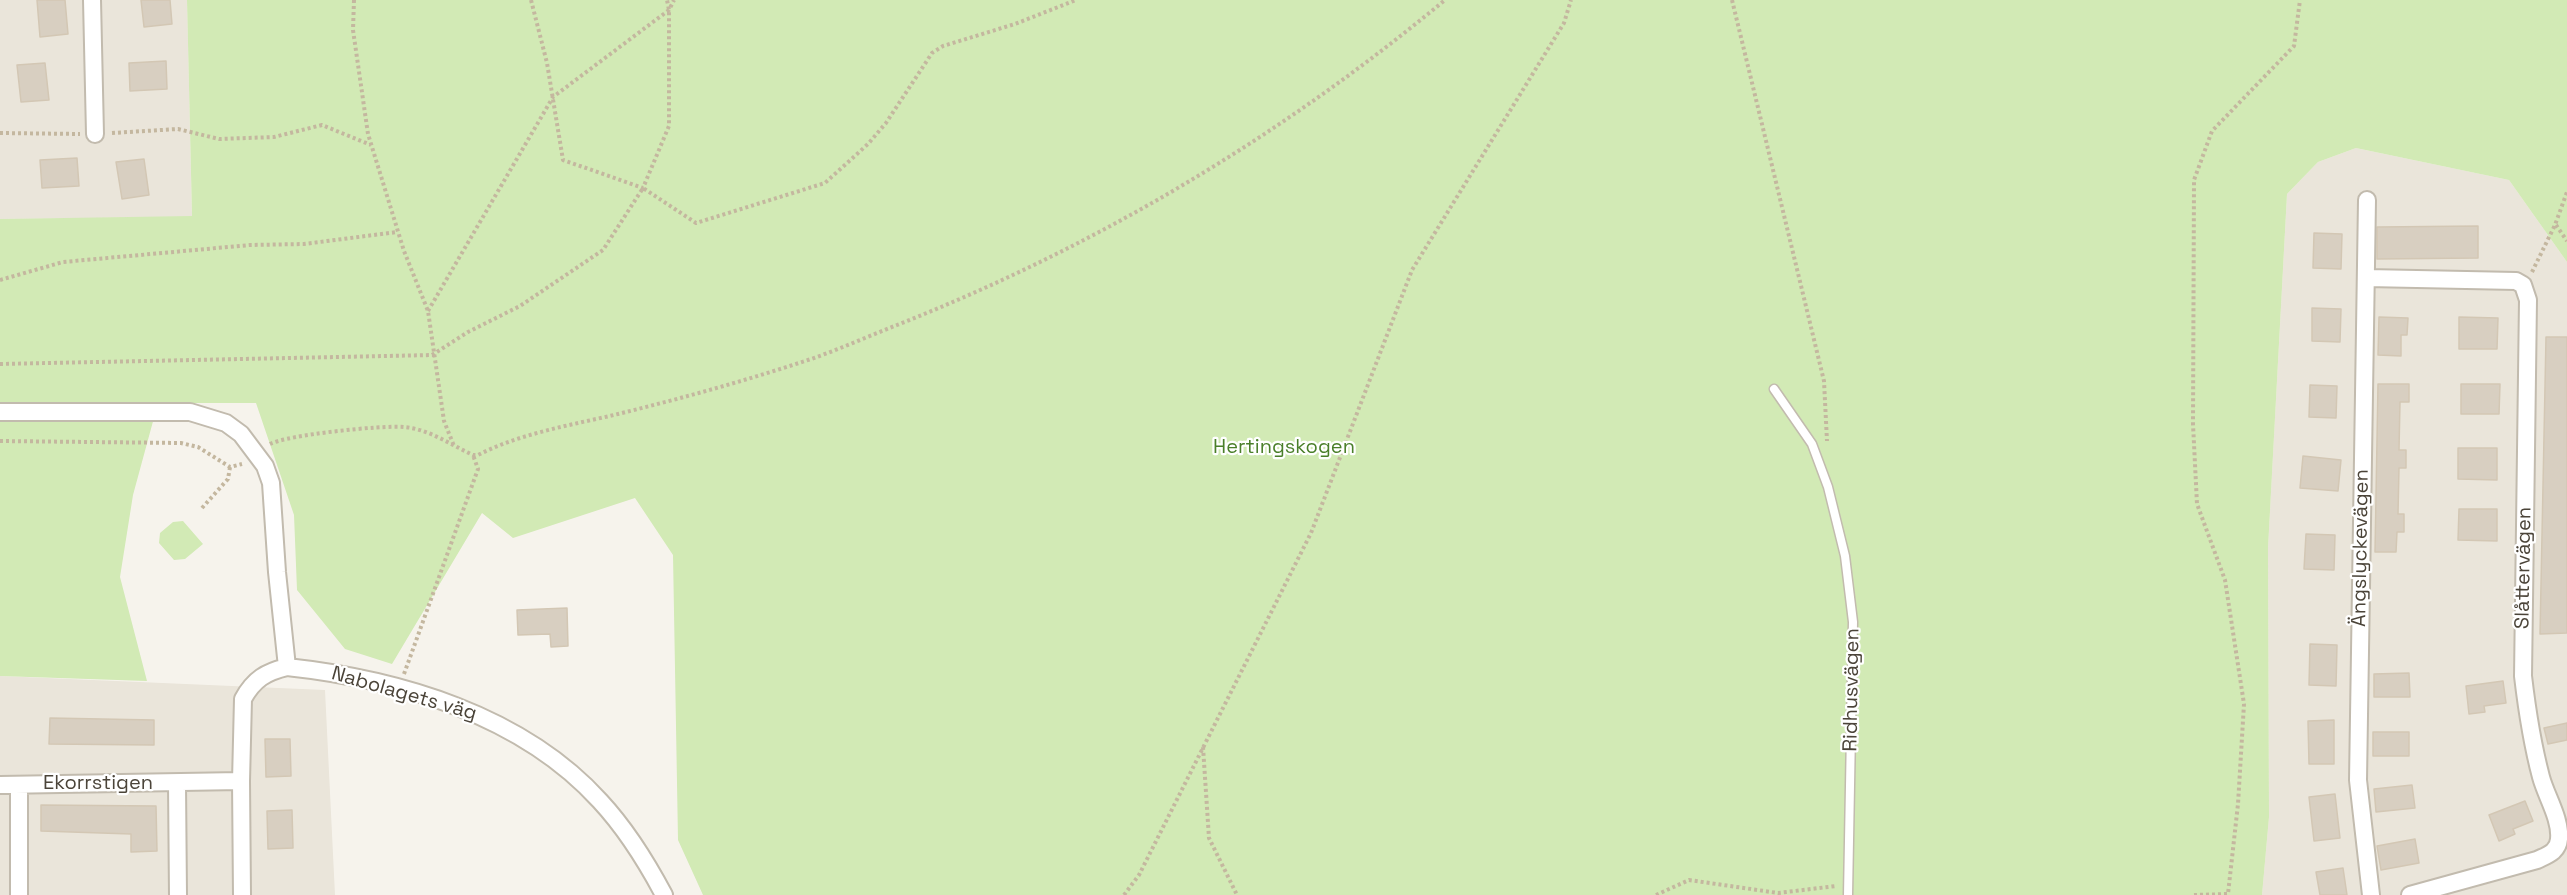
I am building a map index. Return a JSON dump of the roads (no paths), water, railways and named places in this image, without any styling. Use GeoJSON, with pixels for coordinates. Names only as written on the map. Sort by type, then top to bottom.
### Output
{"type":"FeatureCollection","features":[{"type":"Feature","properties":{"kind":"street"},"geometry":{"type":"LineString","coordinates":[[92,0],[94,134]]}},
{"type":"Feature","properties":{"kind":"street","name":"Ängslyckevägen"},"geometry":{"type":"LineString","coordinates":[[2367,200],[2358,780],[2370,895]]}},
{"type":"Feature","properties":{"kind":"street","name":"Slåttervägen"},"geometry":{"type":"LineString","coordinates":[[2367,278],[2516,281],[2523,285],[2528,300],[2523,676],[2530,728],[2541,779],[2559,831],[2559,841],[2555,850],[2536,860],[2410,895]]}},
{"type":"Feature","properties":{"kind":"street"},"geometry":{"type":"LineString","coordinates":[[0,412],[190,412],[226,423],[242,434],[257,453],[271,483],[287,667],[265,672],[249,687],[243,699],[242,895]]}},
{"type":"Feature","properties":{"kind":"street","name":"Nabolagets väg"},"geometry":{"type":"LineString","coordinates":[[287,667],[328,671],[399,689],[479,714],[543,750],[599,799],[626,832],[664,895]]}},
{"type":"Feature","properties":{"kind":"street","name":"Ekorrstigen"},"geometry":{"type":"LineString","coordinates":[[0,785],[177,784],[241,781]]}},
{"type":"Feature","properties":{"kind":"street","name":"Ekorrstigen"},"geometry":{"type":"LineString","coordinates":[[177,784],[178,895]]}},
{"type":"Feature","properties":{"kind":"street","name":"Ekorrstigen"},"geometry":{"type":"LineString","coordinates":[[19,785],[19,895]]}},
{"type":"Feature","properties":{"kind":"lane","name":"Ridhusvägen"},"geometry":{"type":"LineString","coordinates":[[1774,389],[1812,444],[1828,487],[1845,556],[1853,622],[1848,895]]}},
{"type":"Feature","properties":{"kind":"park label","name":"Hertingskogen"},"geometry":{"type":"Point","coordinates":[1284,448]}}]}
